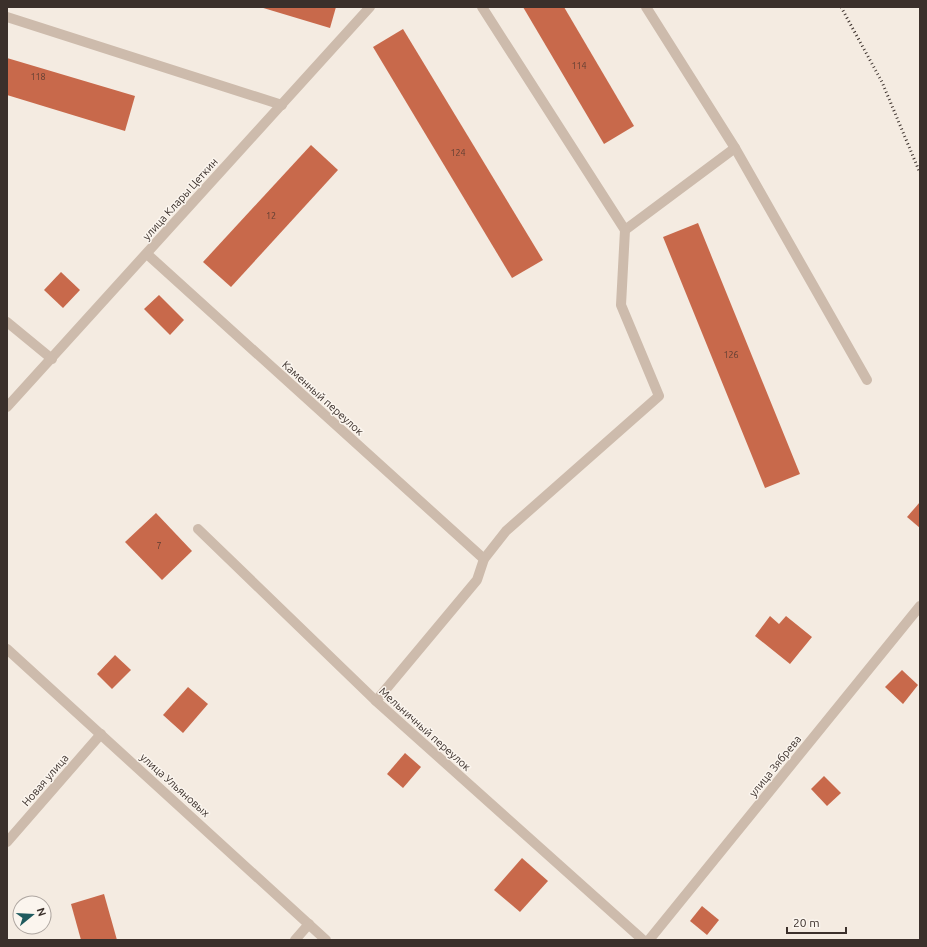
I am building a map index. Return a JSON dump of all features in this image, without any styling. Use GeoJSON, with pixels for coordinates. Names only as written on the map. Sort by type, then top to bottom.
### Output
{"type":"FeatureCollection","features":[{"type":"Feature","properties":{"kind":"street","name":"улица Клары Цеткин"},"geometry":{"type":"LineString","coordinates":[[7,407],[370,7]]}},
{"type":"Feature","properties":{"kind":"street"},"geometry":{"type":"LineString","coordinates":[[376,701],[477,580],[484,559],[506,531],[659,396],[621,305],[625,230],[482,7]]}},
{"type":"Feature","properties":{"kind":"street"},"geometry":{"type":"LineString","coordinates":[[646,7],[735,148],[867,380]]}},
{"type":"Feature","properties":{"kind":"street"},"geometry":{"type":"LineString","coordinates":[[7,17],[282,105]]}},
{"type":"Feature","properties":{"kind":"street"},"geometry":{"type":"LineString","coordinates":[[625,230],[735,148]]}},
{"type":"Feature","properties":{"kind":"street","name":"Каменный переулок"},"geometry":{"type":"LineString","coordinates":[[146,254],[484,559]]}},
{"type":"Feature","properties":{"kind":"street"},"geometry":{"type":"LineString","coordinates":[[7,322],[52,359]]}},
{"type":"Feature","properties":{"kind":"street","name":"Мельничный переулок"},"geometry":{"type":"LineString","coordinates":[[198,529],[376,701],[642,940]]}},
{"type":"Feature","properties":{"kind":"street","name":"улица Зябрева"},"geometry":{"type":"LineString","coordinates":[[649,940],[920,606]]}},
{"type":"Feature","properties":{"kind":"street","name":"улица Ульяновых"},"geometry":{"type":"LineString","coordinates":[[7,649],[326,940]]}},
{"type":"Feature","properties":{"kind":"street","name":"Новая улица"},"geometry":{"type":"LineString","coordinates":[[7,842],[101,734]]}},
{"type":"Feature","properties":{"kind":"street"},"geometry":{"type":"LineString","coordinates":[[296,940],[309,924]]}},
{"type":"Feature","properties":{"kind":"building"},"geometry":{"type":"Polygon","coordinates":[[[260,7],[336,7],[330,28],[260,7]]]}},
{"type":"Feature","properties":{"kind":"building"},"geometry":{"type":"Polygon","coordinates":[[[523,7],[564,7],[634,126],[604,144],[523,7]]]}},
{"type":"Feature","properties":{"kind":"building"},"geometry":{"type":"Polygon","coordinates":[[[403,29],[543,260],[512,278],[373,47],[403,29]]]}},
{"type":"Feature","properties":{"kind":"building"},"geometry":{"type":"Polygon","coordinates":[[[7,58],[135,96],[125,131],[7,95],[7,58]]]}},
{"type":"Feature","properties":{"kind":"building"},"geometry":{"type":"Polygon","coordinates":[[[311,145],[338,170],[231,287],[203,262],[311,145]]]}},
{"type":"Feature","properties":{"kind":"building"},"geometry":{"type":"Polygon","coordinates":[[[698,223],[800,474],[765,488],[663,237],[698,223]]]}},
{"type":"Feature","properties":{"kind":"building"},"geometry":{"type":"Polygon","coordinates":[[[61,272],[80,290],[63,308],[44,290],[61,272]]]}},
{"type":"Feature","properties":{"kind":"building"},"geometry":{"type":"Polygon","coordinates":[[[159,295],[184,320],[170,335],[144,309],[159,295]]]}},
{"type":"Feature","properties":{"kind":"building"},"geometry":{"type":"Polygon","coordinates":[[[920,502],[920,528],[907,517],[920,502]]]}},
{"type":"Feature","properties":{"kind":"building"},"geometry":{"type":"Polygon","coordinates":[[[156,513],[192,551],[162,580],[125,542],[156,513]]]}},
{"type":"Feature","properties":{"kind":"building"},"geometry":{"type":"Polygon","coordinates":[[[770,616],[779,624],[786,616],[812,637],[790,664],[755,636],[770,616]]]}},
{"type":"Feature","properties":{"kind":"building"},"geometry":{"type":"Polygon","coordinates":[[[115,655],[131,670],[112,689],[97,674],[115,655]]]}},
{"type":"Feature","properties":{"kind":"building"},"geometry":{"type":"Polygon","coordinates":[[[902,670],[918,685],[903,704],[885,687],[902,670]]]}},
{"type":"Feature","properties":{"kind":"building"},"geometry":{"type":"Polygon","coordinates":[[[188,687],[208,704],[183,733],[163,715],[188,687]]]}},
{"type":"Feature","properties":{"kind":"building"},"geometry":{"type":"Polygon","coordinates":[[[405,753],[421,767],[403,788],[387,774],[405,753]]]}},
{"type":"Feature","properties":{"kind":"building"},"geometry":{"type":"Polygon","coordinates":[[[824,776],[841,793],[827,806],[811,789],[824,776]]]}},
{"type":"Feature","properties":{"kind":"building"},"geometry":{"type":"Polygon","coordinates":[[[522,858],[548,881],[520,912],[494,890],[522,858]]]}},
{"type":"Feature","properties":{"kind":"building"},"geometry":{"type":"Polygon","coordinates":[[[104,894],[117,940],[81,940],[71,904],[104,894]]]}},
{"type":"Feature","properties":{"kind":"building"},"geometry":{"type":"Polygon","coordinates":[[[702,906],[719,920],[707,935],[690,921],[702,906]]]}},
{"type":"Feature","properties":{"kind":"railway"},"geometry":{"type":"LineString","coordinates":[[841,7],[882,82],[920,173]]}}]}
